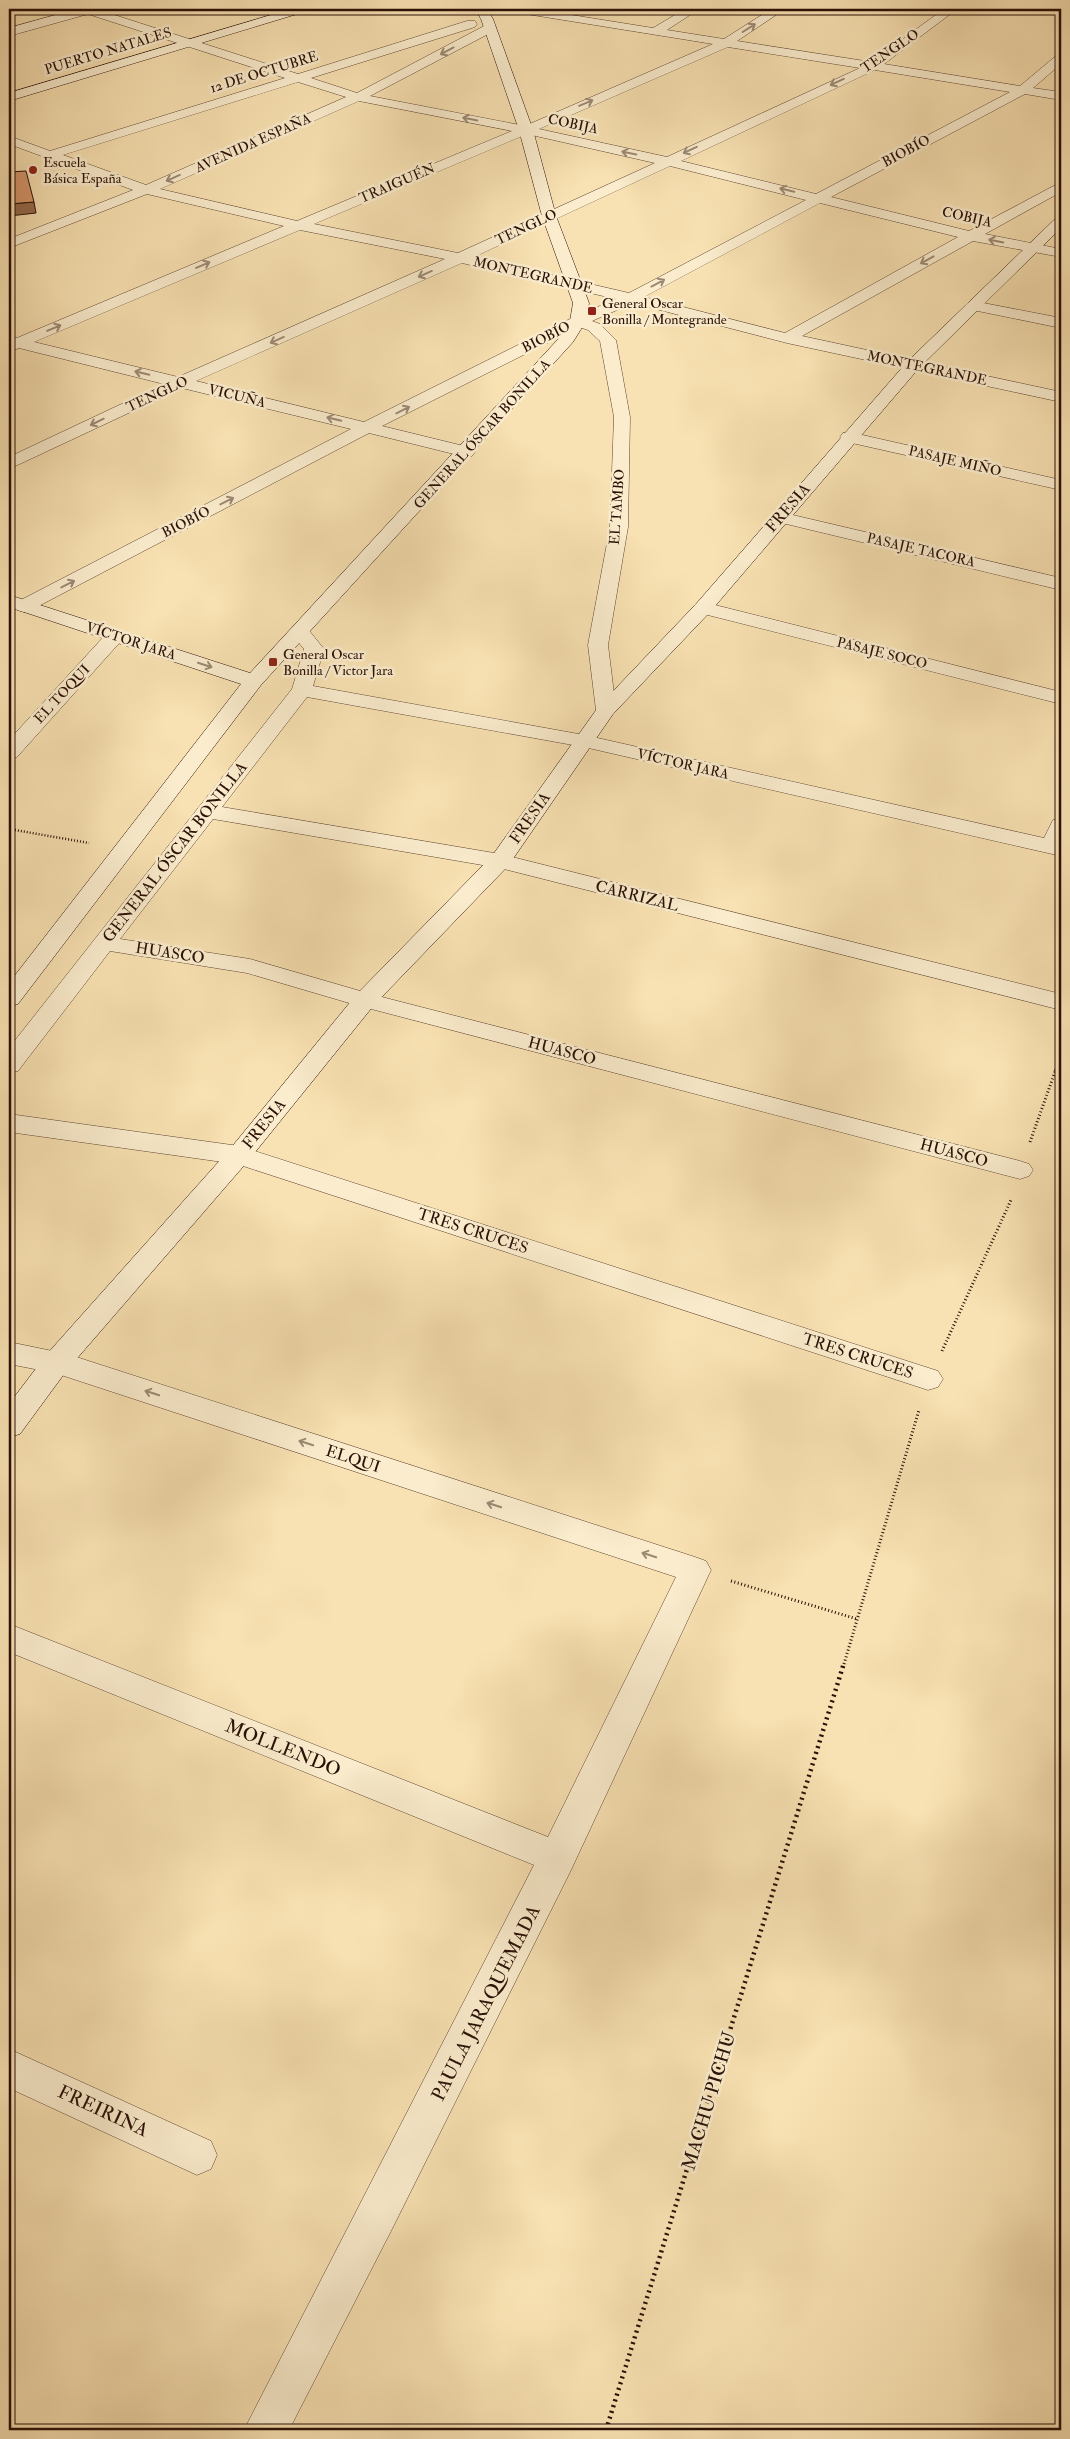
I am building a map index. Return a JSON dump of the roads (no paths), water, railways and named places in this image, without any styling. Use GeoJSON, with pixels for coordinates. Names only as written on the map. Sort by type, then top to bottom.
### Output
{"type":"FeatureCollection","features":[{"type":"Feature","properties":{"kind":"street","name":"COBIJA"},"geometry":{"type":"LineString","coordinates":[[88,9],[358,97],[526,130],[666,161],[970,236],[1061,253]]}},
{"type":"Feature","properties":{"kind":"street"},"geometry":{"type":"LineString","coordinates":[[9,32],[88,9]]}},
{"type":"Feature","properties":{"kind":"street","name":"PUERTO NATALES"},"geometry":{"type":"LineString","coordinates":[[9,97],[303,9]]}},
{"type":"Feature","properties":{"kind":"street"},"geometry":{"type":"LineString","coordinates":[[514,9],[532,10],[872,67],[1061,96]]}},
{"type":"Feature","properties":{"kind":"street"},"geometry":{"type":"LineString","coordinates":[[656,31],[693,9]]}},
{"type":"Feature","properties":{"kind":"street","name":"TRAIGUÉN"},"geometry":{"type":"LineString","coordinates":[[12,344],[526,130],[726,43],[780,9]]}},
{"type":"Feature","properties":{"kind":"street","name":"TENGLO"},"geometry":{"type":"LineString","coordinates":[[9,464],[181,382],[460,258],[872,67],[951,9]]}},
{"type":"Feature","properties":{"kind":"street"},"geometry":{"type":"LineString","coordinates":[[486,18],[526,130],[549,216],[576,286],[581,303],[578,322]]}},
{"type":"Feature","properties":{"kind":"street","name":"12 DE OCTUBRE"},"geometry":{"type":"LineString","coordinates":[[50,155],[486,18]]}},
{"type":"Feature","properties":{"kind":"street","name":"AVENIDA ESPAÑA"},"geometry":{"type":"LineString","coordinates":[[9,244],[146,190],[358,97],[486,18]]}},
{"type":"Feature","properties":{"kind":"street","name":"BIOBÍO"},"geometry":{"type":"LineString","coordinates":[[16,604],[578,322],[630,298],[1023,90],[1061,58]]}},
{"type":"Feature","properties":{"kind":"street","name":"MONTEGRANDE"},"geometry":{"type":"LineString","coordinates":[[9,140],[146,190],[296,225],[460,258],[630,298],[787,338],[1061,397]]}},
{"type":"Feature","properties":{"kind":"street"},"geometry":{"type":"LineString","coordinates":[[787,338],[1061,186]]}},
{"type":"Feature","properties":{"kind":"street","name":"FRESIA"},"geometry":{"type":"LineString","coordinates":[[9,1426],[57,1362],[239,1155],[365,1000],[500,861],[606,710],[703,608],[913,365],[1031,248],[1061,221]]}},
{"type":"Feature","properties":{"kind":"street"},"geometry":{"type":"LineString","coordinates":[[973,306],[1061,323]]}},
{"type":"Feature","properties":{"kind":"street","name":"GENERAL ÓSCAR BONILLA"},"geometry":{"type":"LineString","coordinates":[[9,999],[254,681],[466,452],[567,339],[578,322]]}},
{"type":"Feature","properties":{"kind":"street","name":"EL TAMBO"},"geometry":{"type":"LineString","coordinates":[[578,322],[594,327],[608,340],[622,417],[619,527],[598,645],[606,710]]}},
{"type":"Feature","properties":{"kind":"street","name":"VICUÑA"},"geometry":{"type":"LineString","coordinates":[[12,344],[181,382],[466,452]]}},
{"type":"Feature","properties":{"kind":"street","name":"PASAJE MIÑO"},"geometry":{"type":"LineString","coordinates":[[849,437],[1061,485]]}},
{"type":"Feature","properties":{"kind":"street","name":"PASAJE TACORA"},"geometry":{"type":"LineString","coordinates":[[780,517],[1061,584]]}},
{"type":"Feature","properties":{"kind":"street","name":"VÍCTOR JARA"},"geometry":{"type":"LineString","coordinates":[[16,604],[254,681]]}},
{"type":"Feature","properties":{"kind":"street","name":"PASAJE SOCO"},"geometry":{"type":"LineString","coordinates":[[703,608],[1061,698]]}},
{"type":"Feature","properties":{"kind":"street","name":"GENERAL ÓSCAR BONILLA"},"geometry":{"type":"LineString","coordinates":[[9,1065],[102,942],[208,811],[302,690],[314,649],[300,632]]}},
{"type":"Feature","properties":{"kind":"street","name":"EL TOQUI"},"geometry":{"type":"LineString","coordinates":[[9,752],[116,636]]}},
{"type":"Feature","properties":{"kind":"street","name":"VÍCTOR JARA"},"geometry":{"type":"LineString","coordinates":[[302,690],[584,741],[1056,848]]}},
{"type":"Feature","properties":{"kind":"street","name":"CARRIZAL"},"geometry":{"type":"LineString","coordinates":[[208,811],[500,861],[1061,1002]]}},
{"type":"Feature","properties":{"kind":"street"},"geometry":{"type":"LineString","coordinates":[[1056,848],[1061,826]]}},
{"type":"Feature","properties":{"kind":"street","name":"HUASCO"},"geometry":{"type":"LineString","coordinates":[[102,942],[250,966],[365,1000],[1020,1170]]}},
{"type":"Feature","properties":{"kind":"street","name":"TRES CRUCES"},"geometry":{"type":"LineString","coordinates":[[9,1123],[239,1155],[928,1379]]}},
{"type":"Feature","properties":{"kind":"street","name":"ELQUI"},"geometry":{"type":"LineString","coordinates":[[9,1353],[57,1362],[695,1570]]}},
{"type":"Feature","properties":{"kind":"street","name":"PAULA JARAQUEMADA"},"geometry":{"type":"LineString","coordinates":[[266,2430],[374,2225],[558,1858],[695,1570]]}},
{"type":"Feature","properties":{"kind":"street","name":"MOLLENDO"},"geometry":{"type":"LineString","coordinates":[[9,1638],[558,1858]]}},
{"type":"Feature","properties":{"kind":"street","name":"FREIRINA"},"geometry":{"type":"LineString","coordinates":[[9,2068],[197,2155]]}},
{"type":"Feature","properties":{"kind":"place","name":"Escuela Básica España"},"geometry":{"type":"Point","coordinates":[33,170]}},
{"type":"Feature","properties":{"kind":"place","name":"General Oscar Bonilla / Montegrande"},"geometry":{"type":"Point","coordinates":[592,311]}},
{"type":"Feature","properties":{"kind":"place","name":"General Oscar Bonilla / Victor Jara"},"geometry":{"type":"Point","coordinates":[273,662]}}]}
